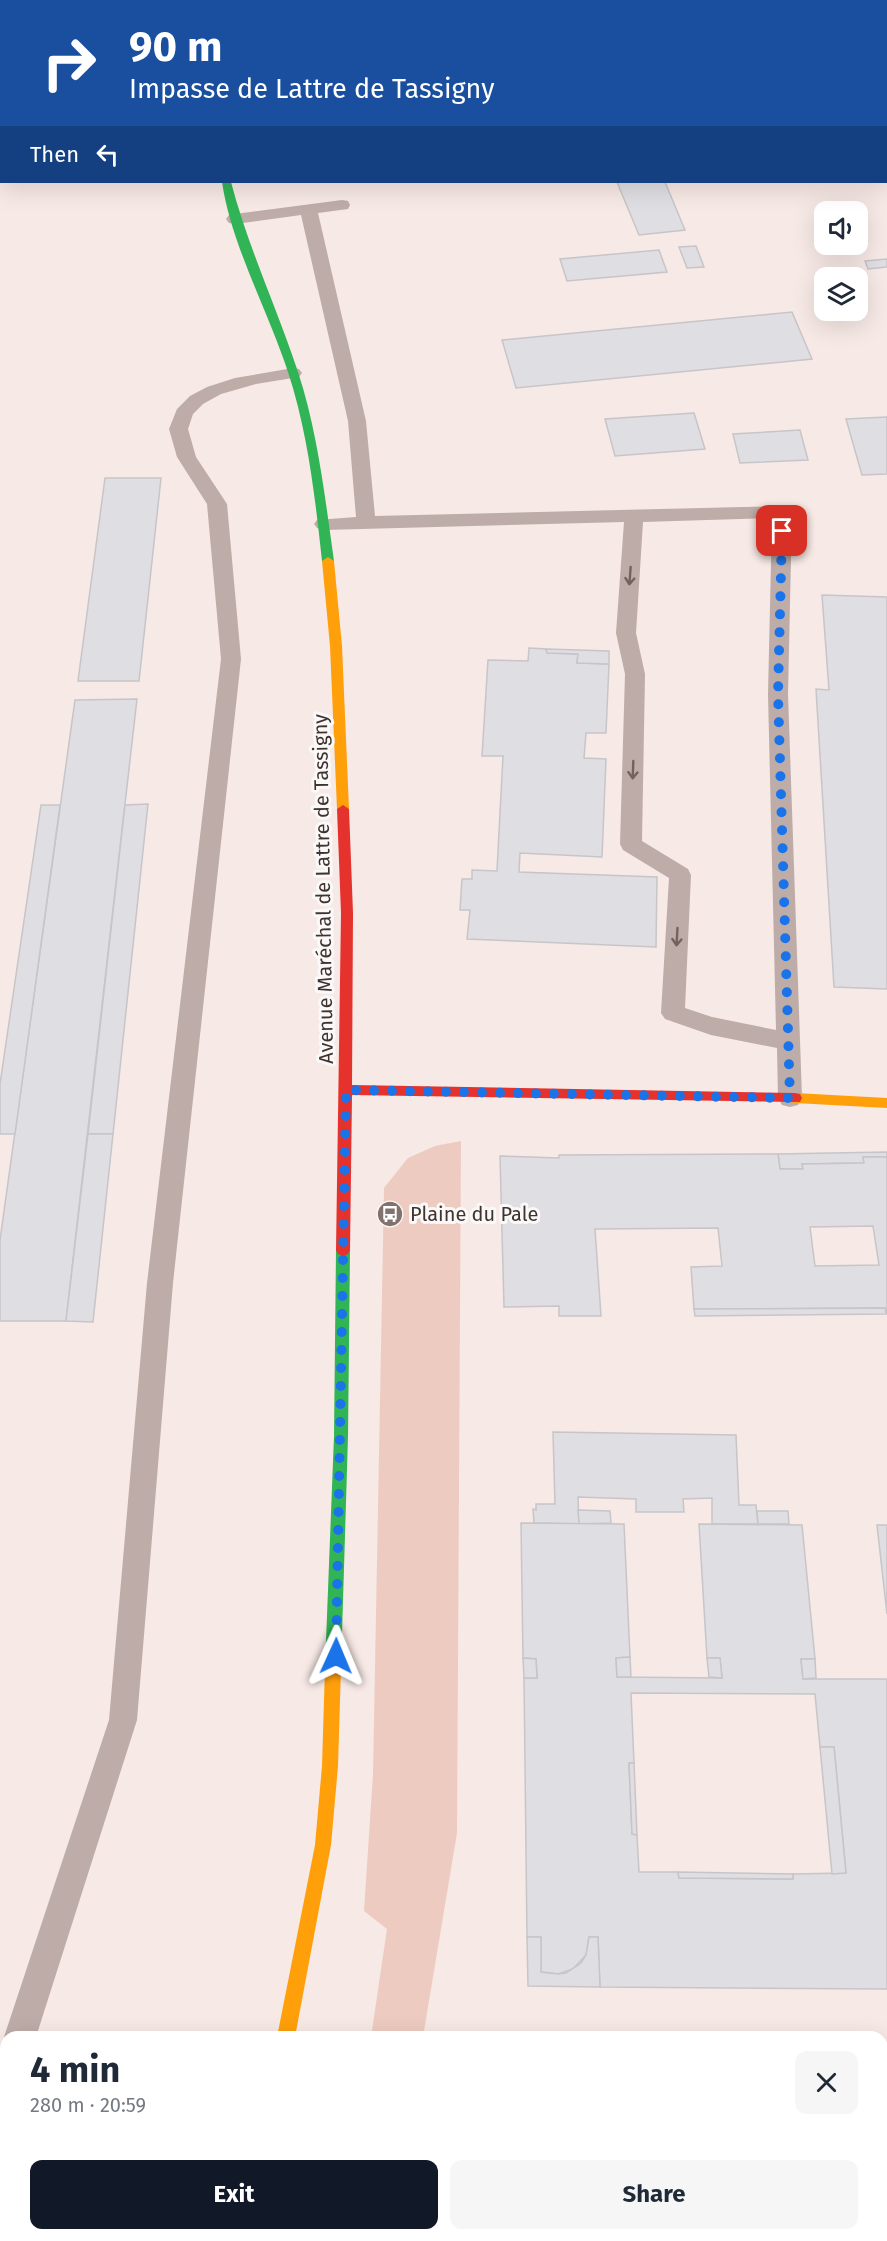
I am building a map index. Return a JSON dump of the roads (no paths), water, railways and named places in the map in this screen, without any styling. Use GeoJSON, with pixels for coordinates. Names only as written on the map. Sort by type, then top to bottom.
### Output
{"type":"FeatureCollection","features":[{"type":"Feature","properties":{"kind":"street","name":"Avenue Maréchal de Lattre de Tassigny"},"geometry":{"type":"LineString","coordinates":[[226,183],[235,219],[293,373],[308,426],[324,524],[336,646],[347,913],[341,1436],[330,1766],[323,1845],[287,2031]]}},
{"type":"Feature","properties":{"kind":"street"},"geometry":{"type":"LineString","coordinates":[[346,1090],[790,1098],[887,1103]]}},
{"type":"Feature","properties":{"kind":"lane"},"geometry":{"type":"LineString","coordinates":[[235,219],[342,205]]}},
{"type":"Feature","properties":{"kind":"lane"},"geometry":{"type":"LineString","coordinates":[[308,209],[357,421],[366,523]]}},
{"type":"Feature","properties":{"kind":"lane"},"geometry":{"type":"LineString","coordinates":[[22,2031],[123,1720],[160,1283],[231,659],[218,504],[209,486],[183,450],[180,421],[189,407],[203,394],[230,385],[293,373]]}},
{"type":"Feature","properties":{"kind":"lane"},"geometry":{"type":"LineString","coordinates":[[324,524],[634,518],[782,512],[778,694],[790,1098]]}},
{"type":"Feature","properties":{"kind":"lane"},"geometry":{"type":"LineString","coordinates":[[634,518],[626,633],[635,674],[631,844],[680,875],[673,1013],[711,1026],[788,1041]]}},
{"type":"Feature","properties":{"kind":"place","name":"Plaine du Pale"},"geometry":{"type":"Point","coordinates":[390,1214]}}]}
